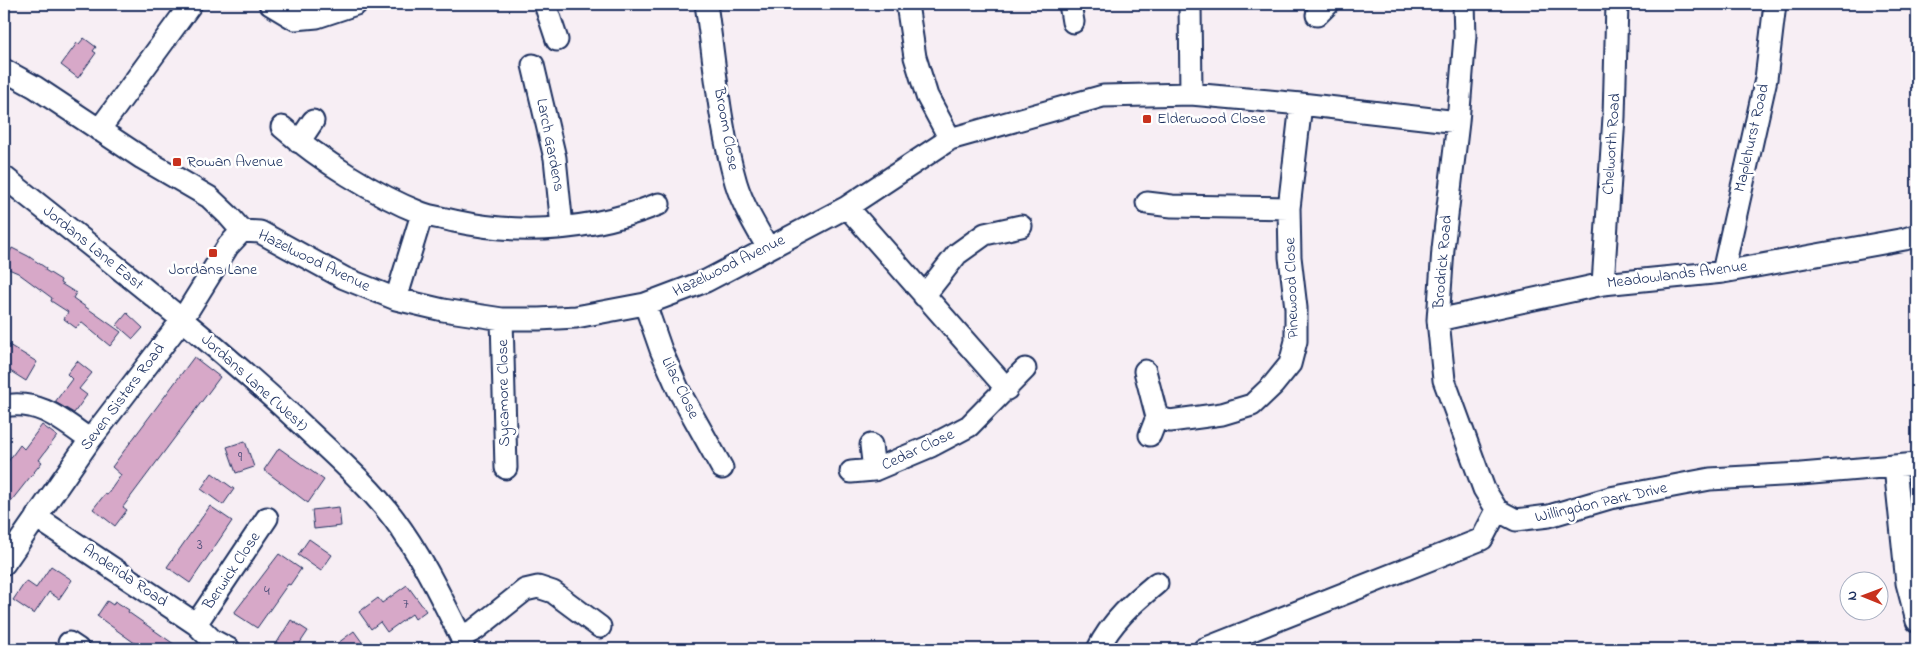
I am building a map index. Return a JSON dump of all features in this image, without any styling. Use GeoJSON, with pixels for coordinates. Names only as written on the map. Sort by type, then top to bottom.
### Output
{"type":"FeatureCollection","features":[{"type":"Feature","properties":{"kind":"street"},"geometry":{"type":"LineString","coordinates":[[99,130],[191,4]]}},
{"type":"Feature","properties":{"kind":"street"},"geometry":{"type":"LineString","coordinates":[[270,4],[294,19],[317,17],[356,4]]}},
{"type":"Feature","properties":{"kind":"street"},"geometry":{"type":"LineString","coordinates":[[546,4],[557,40]]}},
{"type":"Feature","properties":{"kind":"street","name":"Broom Close"},"geometry":{"type":"LineString","coordinates":[[706,4],[723,125],[736,184],[752,221],[768,248]]}},
{"type":"Feature","properties":{"kind":"street"},"geometry":{"type":"LineString","coordinates":[[907,4],[914,57],[924,88],[950,139]]}},
{"type":"Feature","properties":{"kind":"street"},"geometry":{"type":"LineString","coordinates":[[1190,4],[1191,94]]}},
{"type":"Feature","properties":{"kind":"street","name":"Brodrick Road"},"geometry":{"type":"LineString","coordinates":[[1464,4],[1465,36],[1458,122],[1450,179],[1438,320],[1444,380],[1484,489],[1497,510]]}},
{"type":"Feature","properties":{"kind":"street","name":"Chelworth Road"},"geometry":{"type":"LineString","coordinates":[[1603,284],[1614,117],[1617,4]]}},
{"type":"Feature","properties":{"kind":"street","name":"Maplehurst Road"},"geometry":{"type":"LineString","coordinates":[[1723,272],[1766,79],[1775,4]]}},
{"type":"Feature","properties":{"kind":"street","name":"Larch Gardens"},"geometry":{"type":"LineString","coordinates":[[533,65],[555,158],[562,226]]}},
{"type":"Feature","properties":{"kind":"street","name":"Hazelwood Avenue"},"geometry":{"type":"LineString","coordinates":[[4,70],[142,158],[208,197],[242,231],[260,232],[344,278],[396,299],[443,310],[502,319],[539,320],[576,317],[645,304],[706,281],[847,207],[950,139],[1103,96],[1191,94],[1301,104],[1458,122]]}},
{"type":"Feature","properties":{"kind":"street","name":"Pinewood Close"},"geometry":{"type":"LineString","coordinates":[[1144,371],[1154,426],[1170,420],[1222,414],[1252,405],[1274,385],[1290,364],[1296,341],[1296,308],[1290,256],[1289,208],[1301,104]]}},
{"type":"Feature","properties":{"kind":"street"},"geometry":{"type":"LineString","coordinates":[[299,142],[313,121]]}},
{"type":"Feature","properties":{"kind":"street"},"geometry":{"type":"LineString","coordinates":[[282,127],[299,142],[346,174],[422,214],[486,227],[523,230],[594,224],[659,204]]}},
{"type":"Feature","properties":{"kind":"street","name":"Jordans Lane East"},"geometry":{"type":"LineString","coordinates":[[4,176],[182,320]]}},
{"type":"Feature","properties":{"kind":"street"},"geometry":{"type":"LineString","coordinates":[[1147,202],[1170,214],[1289,208]]}},
{"type":"Feature","properties":{"kind":"street"},"geometry":{"type":"LineString","coordinates":[[847,207],[1007,389]]}},
{"type":"Feature","properties":{"kind":"street"},"geometry":{"type":"LineString","coordinates":[[396,299],[422,214]]}},
{"type":"Feature","properties":{"kind":"street"},"geometry":{"type":"LineString","coordinates":[[924,296],[957,254],[985,234],[1021,226]]}},
{"type":"Feature","properties":{"kind":"street","name":"Seven Sisters Road"},"geometry":{"type":"LineString","coordinates":[[4,564],[90,440],[182,320],[228,246],[242,231]]}},
{"type":"Feature","properties":{"kind":"street","name":"Meadowlands Avenue"},"geometry":{"type":"LineString","coordinates":[[1438,320],[1603,284],[1723,272],[1905,239],[1917,235]]}},
{"type":"Feature","properties":{"kind":"street","name":"Lilac Close"},"geometry":{"type":"LineString","coordinates":[[645,304],[661,350],[679,392],[722,468]]}},
{"type":"Feature","properties":{"kind":"street","name":"Sycamore Close"},"geometry":{"type":"LineString","coordinates":[[502,319],[506,468]]}},
{"type":"Feature","properties":{"kind":"street","name":"Jordans Lane (West)"},"geometry":{"type":"LineString","coordinates":[[182,320],[262,388],[324,446],[393,518],[427,571],[462,643]]}},
{"type":"Feature","properties":{"kind":"street","name":"Cedar Close"},"geometry":{"type":"LineString","coordinates":[[851,472],[874,470],[931,446],[969,426],[1025,369]]}},
{"type":"Feature","properties":{"kind":"street"},"geometry":{"type":"LineString","coordinates":[[4,406],[25,404],[49,412],[90,440]]}},
{"type":"Feature","properties":{"kind":"street","name":"Cedar Close"},"geometry":{"type":"LineString","coordinates":[[872,445],[874,470]]}},
{"type":"Feature","properties":{"kind":"street","name":"Willingdon Park Drive"},"geometry":{"type":"LineString","coordinates":[[1497,510],[1516,520],[1549,516],[1610,498],[1710,479],[1917,464]]}},
{"type":"Feature","properties":{"kind":"street"},"geometry":{"type":"LineString","coordinates":[[1895,467],[1907,583],[1917,621]]}},
{"type":"Feature","properties":{"kind":"street"},"geometry":{"type":"LineString","coordinates":[[1204,649],[1482,538],[1497,510]]}},
{"type":"Feature","properties":{"kind":"street","name":"Anderida Road"},"geometry":{"type":"LineString","coordinates":[[36,517],[196,624],[216,646]]}},
{"type":"Feature","properties":{"kind":"street","name":"Berwick Close"},"geometry":{"type":"LineString","coordinates":[[196,624],[267,518]]}},
{"type":"Feature","properties":{"kind":"street"},"geometry":{"type":"LineString","coordinates":[[1098,649],[1128,607],[1157,583]]}},
{"type":"Feature","properties":{"kind":"street"},"geometry":{"type":"LineString","coordinates":[[462,643],[525,590],[538,586],[553,592],[600,627]]}},
{"type":"Feature","properties":{"kind":"building"},"geometry":{"type":"Polygon","coordinates":[[[84,38],[96,47],[93,51],[96,53],[78,78],[61,65],[77,43],[79,44],[84,38]]]}},
{"type":"Feature","properties":{"kind":"building"},"geometry":{"type":"Polygon","coordinates":[[[12,248],[46,268],[45,270],[61,280],[60,283],[76,293],[73,298],[121,332],[110,346],[81,322],[76,328],[64,319],[68,312],[51,301],[52,298],[18,273],[4,267],[4,249],[10,252],[12,248]]]}},
{"type":"Feature","properties":{"kind":"building"},"geometry":{"type":"Polygon","coordinates":[[[127,313],[143,328],[133,339],[117,325],[127,313]]]}},
{"type":"Feature","properties":{"kind":"building"},"geometry":{"type":"Polygon","coordinates":[[[4,342],[37,362],[26,381],[4,367],[4,342]]]}},
{"type":"Feature","properties":{"kind":"building"},"geometry":{"type":"Polygon","coordinates":[[[194,357],[220,377],[123,507],[127,510],[115,526],[93,509],[105,494],[107,495],[121,475],[112,467],[194,357]]]}},
{"type":"Feature","properties":{"kind":"building"},"geometry":{"type":"Polygon","coordinates":[[[77,361],[92,373],[79,389],[87,395],[74,413],[55,402],[72,379],[67,374],[77,361]]]}},
{"type":"Feature","properties":{"kind":"building"},"geometry":{"type":"Polygon","coordinates":[[[42,425],[57,436],[39,460],[42,462],[4,510],[4,467],[20,445],[24,449],[42,425]]]}},
{"type":"Feature","properties":{"kind":"building"},"geometry":{"type":"Polygon","coordinates":[[[245,441],[254,467],[236,473],[227,447],[245,441]]]}},
{"type":"Feature","properties":{"kind":"building"},"geometry":{"type":"Polygon","coordinates":[[[279,448],[324,480],[308,503],[264,470],[279,448]]]}},
{"type":"Feature","properties":{"kind":"building"},"geometry":{"type":"Polygon","coordinates":[[[212,473],[234,489],[223,505],[201,489],[212,473]]]}},
{"type":"Feature","properties":{"kind":"building"},"geometry":{"type":"Polygon","coordinates":[[[210,506],[232,521],[190,583],[167,567],[210,506]]]}},
{"type":"Feature","properties":{"kind":"building"},"geometry":{"type":"Polygon","coordinates":[[[339,507],[341,526],[314,529],[312,510],[339,507]]]}},
{"type":"Feature","properties":{"kind":"building"},"geometry":{"type":"Polygon","coordinates":[[[309,539],[332,555],[321,571],[298,555],[309,539]]]}},
{"type":"Feature","properties":{"kind":"building"},"geometry":{"type":"Polygon","coordinates":[[[279,554],[301,569],[257,628],[234,613],[279,554]]]}},
{"type":"Feature","properties":{"kind":"building"},"geometry":{"type":"Polygon","coordinates":[[[51,566],[72,580],[59,599],[49,592],[34,614],[13,600],[26,581],[36,588],[51,566]]]}},
{"type":"Feature","properties":{"kind":"building"},"geometry":{"type":"Polygon","coordinates":[[[407,585],[426,611],[415,619],[412,614],[387,632],[380,622],[371,629],[359,612],[378,598],[382,603],[407,585]]]}},
{"type":"Feature","properties":{"kind":"building"},"geometry":{"type":"Polygon","coordinates":[[[107,601],[113,605],[115,601],[129,610],[128,612],[181,649],[143,649],[97,616],[107,601]]]}},
{"type":"Feature","properties":{"kind":"building"},"geometry":{"type":"Polygon","coordinates":[[[291,620],[308,631],[296,649],[273,649],[291,620]]]}},
{"type":"Feature","properties":{"kind":"building"},"geometry":{"type":"Polygon","coordinates":[[[354,631],[367,649],[330,649],[354,631]]]}},
{"type":"Feature","properties":{"kind":"place","name":"Elderwood Close"},"geometry":{"type":"Point","coordinates":[1147,119]}},
{"type":"Feature","properties":{"kind":"place","name":"Rowan Avenue"},"geometry":{"type":"Point","coordinates":[177,162]}},
{"type":"Feature","properties":{"kind":"place","name":"Jordans Lane"},"geometry":{"type":"Point","coordinates":[213,253]}}]}
